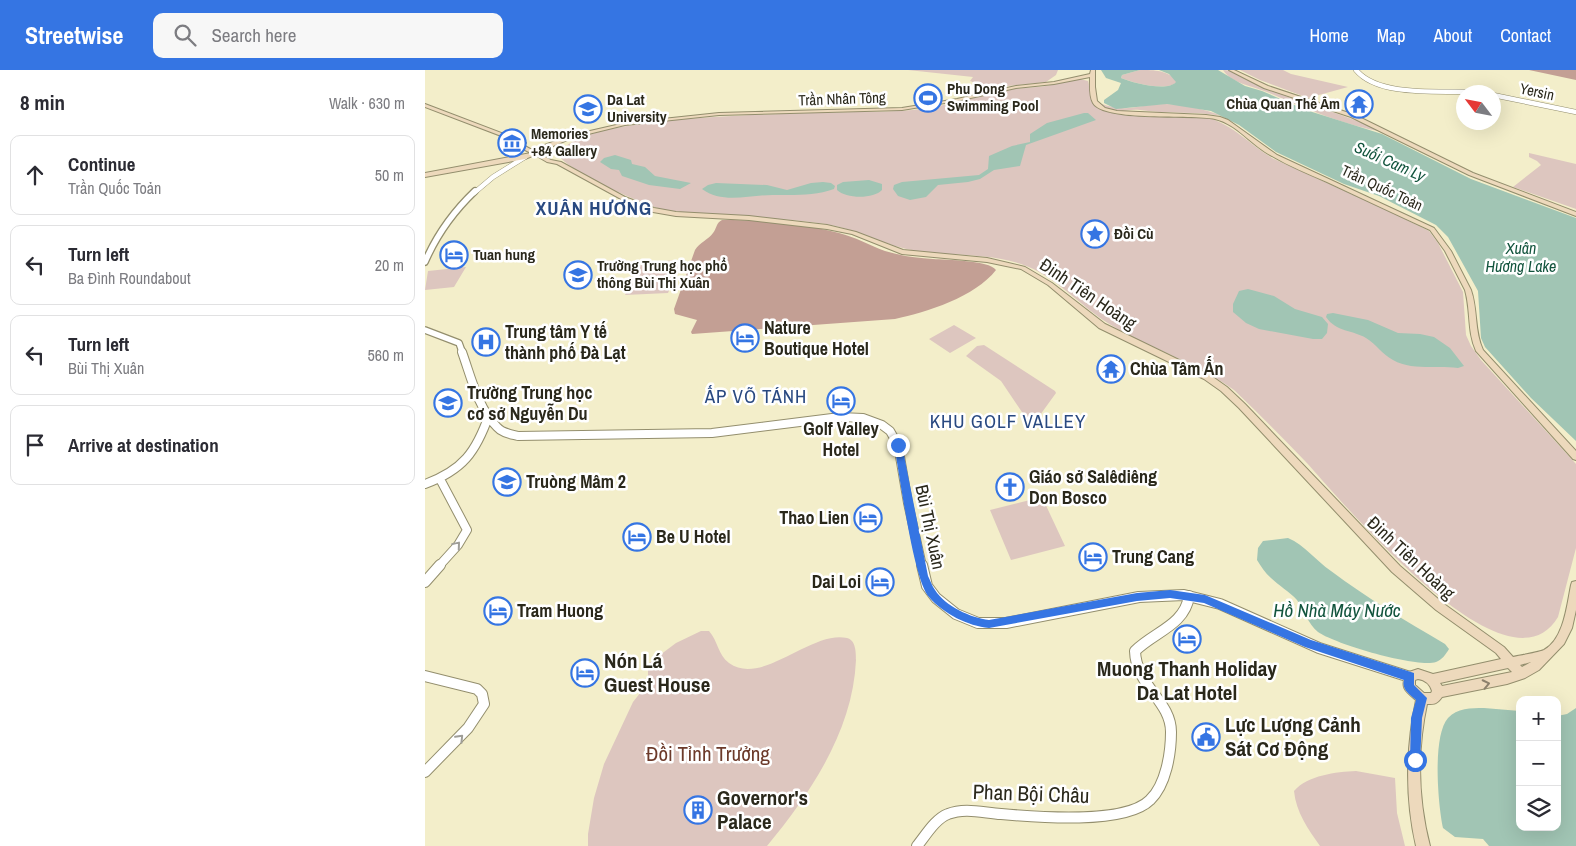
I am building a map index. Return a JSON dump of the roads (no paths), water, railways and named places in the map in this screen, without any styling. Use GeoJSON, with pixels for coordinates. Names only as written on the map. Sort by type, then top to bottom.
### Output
{"type":"FeatureCollection","features":[{"type":"Feature","properties":{"kind":"main road"},"geometry":{"type":"LineString","coordinates":[[1231,70],[1266,87],[1353,116],[1471,174],[1576,214]]}},
{"type":"Feature","properties":{"kind":"main road","name":"Trần Nhân Tông"},"geometry":{"type":"LineString","coordinates":[[539,151],[591,132],[635,123],[719,114],[786,114],[912,108],[966,99],[1016,87],[1047,84],[1092,72]]}},
{"type":"Feature","properties":{"kind":"main road","name":"Trần Quốc Toản"},"geometry":{"type":"LineString","coordinates":[[1092,72],[1095,102],[1101,108],[1115,112],[1202,115],[1219,119],[1240,129],[1273,155],[1432,229],[1441,240],[1469,295],[1473,333],[1480,351],[1576,457]]}},
{"type":"Feature","properties":{"kind":"main road"},"geometry":{"type":"LineString","coordinates":[[425,105],[519,142],[521,146],[539,151]]}},
{"type":"Feature","properties":{"kind":"main road"},"geometry":{"type":"LineString","coordinates":[[425,175],[525,157],[539,151]]}},
{"type":"Feature","properties":{"kind":"main road","name":"Đinh Tiên Hoàng"},"geometry":{"type":"LineString","coordinates":[[539,151],[549,161],[559,163],[623,198],[653,210],[675,214],[749,218],[827,227],[854,233],[902,252],[997,262],[1023,268],[1039,276],[1102,326],[1207,378],[1223,389],[1242,406],[1396,569],[1440,607],[1500,650],[1521,674]]}},
{"type":"Feature","properties":{"kind":"main road","name":"Đinh Tiên Hoàng"},"geometry":{"type":"LineString","coordinates":[[539,151],[556,158],[559,163]]}},
{"type":"Feature","properties":{"kind":"main road"},"geometry":{"type":"LineString","coordinates":[[1547,654],[1432,680],[1418,674],[1410,677],[1409,688],[1422,698],[1434,698],[1438,692],[1483,684],[1521,674],[1535,666],[1547,654],[1560,641],[1567,628],[1576,585]]}},
{"type":"Feature","properties":{"kind":"main road"},"geometry":{"type":"LineString","coordinates":[[1432,680],[1438,692]]}},
{"type":"Feature","properties":{"kind":"main road"},"geometry":{"type":"LineString","coordinates":[[1422,698],[1417,718],[1415,788],[1416,814],[1423,846]]}},
{"type":"Feature","properties":{"kind":"street"},"geometry":{"type":"LineString","coordinates":[[1356,70],[1356,72],[1376,84],[1393,89],[1456,91]]}},
{"type":"Feature","properties":{"kind":"street","name":"Yersin"},"geometry":{"type":"LineString","coordinates":[[1501,97],[1576,112]]}},
{"type":"Feature","properties":{"kind":"street"},"geometry":{"type":"LineString","coordinates":[[425,262],[433,241],[452,214],[485,184],[525,157]]}},
{"type":"Feature","properties":{"kind":"street","name":"Bùi Thị Xuân"},"geometry":{"type":"LineString","coordinates":[[425,330],[447,336],[459,343],[481,400],[497,427],[506,433],[527,437],[712,433],[851,416],[882,425],[895,437],[898,445],[908,503],[927,586],[939,601],[964,618],[977,622],[1000,623],[1137,597],[1170,594],[1189,596],[1216,603],[1309,644],[1410,677]]}},
{"type":"Feature","properties":{"kind":"street"},"geometry":{"type":"LineString","coordinates":[[425,484],[451,474],[472,453],[481,438],[489,415]]}},
{"type":"Feature","properties":{"kind":"street"},"geometry":{"type":"LineString","coordinates":[[425,582],[462,540],[467,530],[465,523],[444,491],[440,479]]}},
{"type":"Feature","properties":{"kind":"street","name":"Phan Bội Châu"},"geometry":{"type":"LineString","coordinates":[[917,846],[929,830],[946,815],[964,811],[1040,817],[1102,815],[1129,811],[1149,802],[1163,779],[1170,750],[1171,727],[1162,706],[1135,667],[1135,651],[1149,638],[1182,617],[1189,607],[1189,596]]}},
{"type":"Feature","properties":{"kind":"street"},"geometry":{"type":"LineString","coordinates":[[425,676],[477,689],[482,694],[484,704],[468,728],[425,772]]}},
{"type":"Feature","properties":{"kind":"water","name":"Xuân Hương Lake"},"geometry":{"type":"Polygon","coordinates":[[[1101,70],[1140,70],[1122,75],[1121,78],[1142,84],[1166,86],[1176,82],[1169,74],[1159,70],[1218,70],[1245,86],[1262,91],[1306,110],[1382,134],[1471,179],[1576,218],[1576,441],[1531,398],[1485,347],[1481,338],[1478,291],[1448,237],[1436,225],[1379,196],[1344,184],[1276,152],[1239,125],[1211,111],[1167,104],[1116,109],[1104,103],[1104,100],[1118,90],[1121,83],[1106,78],[1101,70]]]}},
{"type":"Feature","properties":{"kind":"water"},"geometry":{"type":"Polygon","coordinates":[[[1088,113],[1096,120],[1026,145],[1020,166],[994,170],[980,179],[968,182],[938,185],[926,197],[910,200],[898,196],[893,189],[894,185],[902,182],[979,175],[988,169],[989,156],[1012,146],[1030,142],[1030,134],[1047,123],[1088,113]]]}},
{"type":"Feature","properties":{"kind":"water"},"geometry":{"type":"Polygon","coordinates":[[[615,155],[631,160],[632,164],[645,167],[655,176],[691,183],[680,189],[649,185],[622,176],[619,170],[611,169],[600,162],[604,158],[615,155]]]}},
{"type":"Feature","properties":{"kind":"water"},"geometry":{"type":"Polygon","coordinates":[[[869,180],[882,184],[882,190],[873,195],[860,197],[847,195],[837,190],[837,185],[843,182],[869,180]]]}},
{"type":"Feature","properties":{"kind":"water"},"geometry":{"type":"Polygon","coordinates":[[[716,183],[767,185],[787,190],[811,183],[831,183],[835,186],[834,189],[805,195],[728,198],[710,194],[702,189],[716,183]]]}},
{"type":"Feature","properties":{"kind":"water"},"geometry":{"type":"Polygon","coordinates":[[[1248,289],[1274,296],[1295,309],[1322,317],[1328,324],[1327,333],[1322,339],[1313,339],[1259,329],[1246,323],[1233,312],[1233,304],[1239,291],[1248,289]]]}},
{"type":"Feature","properties":{"kind":"water"},"geometry":{"type":"Polygon","coordinates":[[[1333,313],[1368,320],[1398,333],[1434,337],[1450,348],[1464,366],[1458,368],[1425,367],[1400,363],[1389,358],[1361,335],[1340,328],[1330,322],[1326,317],[1327,314],[1333,313]]]}},
{"type":"Feature","properties":{"kind":"water","name":"Hồ Nhà Máy Nước"},"geometry":{"type":"Polygon","coordinates":[[[1288,538],[1300,545],[1359,591],[1445,644],[1449,649],[1445,655],[1436,662],[1412,662],[1376,654],[1341,643],[1318,632],[1297,600],[1269,576],[1257,560],[1258,548],[1263,541],[1288,538]]]}},
{"type":"Feature","properties":{"kind":"water"},"geometry":{"type":"Polygon","coordinates":[[[1484,708],[1516,711],[1516,831],[1561,831],[1561,715],[1567,714],[1576,708],[1576,846],[1489,846],[1483,839],[1455,837],[1443,828],[1438,788],[1440,740],[1443,727],[1448,718],[1460,710],[1484,708]]]}},
{"type":"Feature","properties":{"kind":"place","name":"Phu Dong Swimming Pool"},"geometry":{"type":"Point","coordinates":[928,98]}},
{"type":"Feature","properties":{"kind":"place","name":"Chùa Quan Thế Âm"},"geometry":{"type":"Point","coordinates":[1359,104]}},
{"type":"Feature","properties":{"kind":"place","name":"Da Lat University"},"geometry":{"type":"Point","coordinates":[588,109]}},
{"type":"Feature","properties":{"kind":"place","name":"Memories +84 Gallery"},"geometry":{"type":"Point","coordinates":[512,143]}},
{"type":"Feature","properties":{"kind":"place","name":"Đồi Cù"},"geometry":{"type":"Point","coordinates":[1095,234]}},
{"type":"Feature","properties":{"kind":"place","name":"Tuan hung"},"geometry":{"type":"Point","coordinates":[454,255]}},
{"type":"Feature","properties":{"kind":"place","name":"Trường Trung học phổ thông Bùi Thị Xuân"},"geometry":{"type":"Point","coordinates":[578,275]}},
{"type":"Feature","properties":{"kind":"place","name":"Nature Boutique Hotel"},"geometry":{"type":"Point","coordinates":[745,338]}},
{"type":"Feature","properties":{"kind":"place","name":"Trung tâm Y tế thành phố Đà Lạt"},"geometry":{"type":"Point","coordinates":[486,342]}},
{"type":"Feature","properties":{"kind":"place","name":"Chùa Tâm Ấn"},"geometry":{"type":"Point","coordinates":[1111,369]}},
{"type":"Feature","properties":{"kind":"place","name":"Golf Valley Hotel"},"geometry":{"type":"Point","coordinates":[841,401]}},
{"type":"Feature","properties":{"kind":"place","name":"Trường Trung học cơ sở Nguyễn Du"},"geometry":{"type":"Point","coordinates":[448,403]}},
{"type":"Feature","properties":{"kind":"place","name":"Truòng Mâm 2"},"geometry":{"type":"Point","coordinates":[507,482]}},
{"type":"Feature","properties":{"kind":"place","name":"Giáo sở Salêdiêng Don Bosco"},"geometry":{"type":"Point","coordinates":[1010,487]}},
{"type":"Feature","properties":{"kind":"place","name":"Thao Lien"},"geometry":{"type":"Point","coordinates":[868,518]}},
{"type":"Feature","properties":{"kind":"place","name":"Be U Hotel"},"geometry":{"type":"Point","coordinates":[637,537]}},
{"type":"Feature","properties":{"kind":"place","name":"Trung Cang"},"geometry":{"type":"Point","coordinates":[1093,557]}},
{"type":"Feature","properties":{"kind":"place","name":"Dai Loi"},"geometry":{"type":"Point","coordinates":[880,582]}},
{"type":"Feature","properties":{"kind":"place","name":"Tram Huong"},"geometry":{"type":"Point","coordinates":[498,611]}},
{"type":"Feature","properties":{"kind":"place","name":"Muong Thanh Holiday Da Lat Hotel"},"geometry":{"type":"Point","coordinates":[1187,639]}},
{"type":"Feature","properties":{"kind":"place","name":"Nón Lá Guest House"},"geometry":{"type":"Point","coordinates":[585,673]}},
{"type":"Feature","properties":{"kind":"place","name":"Lực Lượng Cảnh Sát Cơ Động"},"geometry":{"type":"Point","coordinates":[1206,737]}},
{"type":"Feature","properties":{"kind":"place","name":"Governor's Palace"},"geometry":{"type":"Point","coordinates":[698,810]}},
{"type":"Feature","properties":{"kind":"district","name":"XUÂN HƯƠNG"},"geometry":{"type":"Point","coordinates":[594,208]}},
{"type":"Feature","properties":{"kind":"district","name":"ẤP VÕ TÁNH"},"geometry":{"type":"Point","coordinates":[756,396]}},
{"type":"Feature","properties":{"kind":"district","name":"KHU GOLF VALLEY"},"geometry":{"type":"Point","coordinates":[1008,421]}},
{"type":"Feature","properties":{"kind":"water label","name":"Suối Cam Ly"},"geometry":{"type":"Point","coordinates":[1390,161]}},
{"type":"Feature","properties":{"kind":"park label","name":"Đồi Tỉnh Trưởng"},"geometry":{"type":"Point","coordinates":[708,754]}}]}
